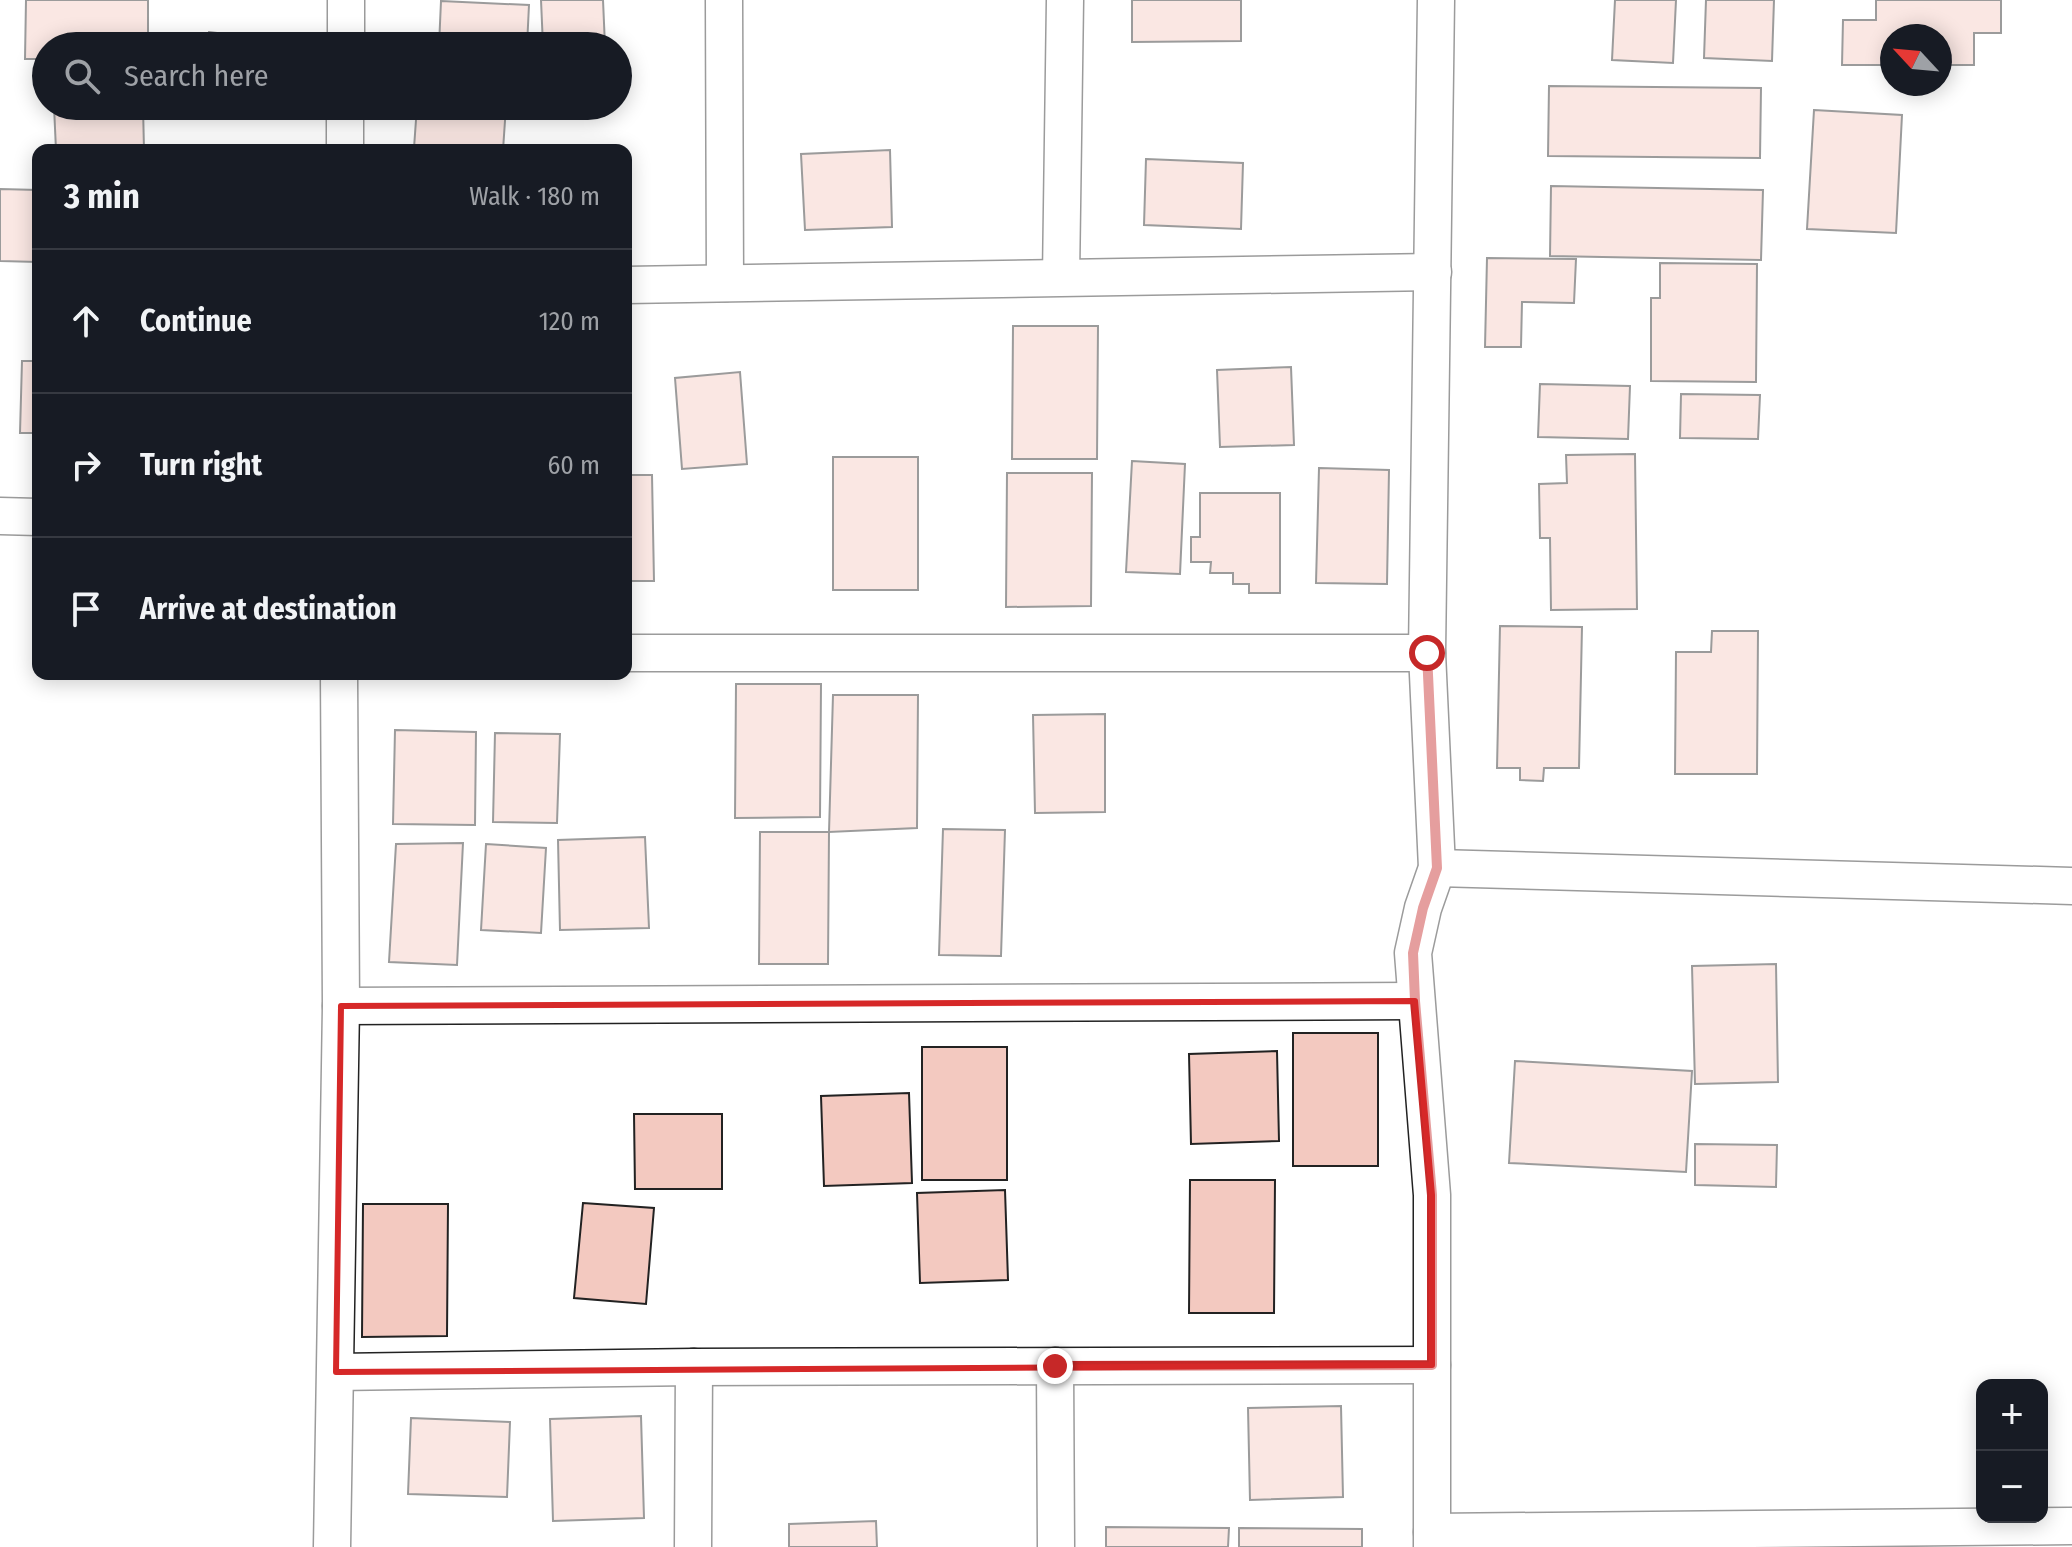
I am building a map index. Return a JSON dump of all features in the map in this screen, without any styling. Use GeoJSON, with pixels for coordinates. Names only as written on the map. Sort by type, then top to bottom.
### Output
{"type":"FeatureCollection","features":[{"type":"Feature","properties":{"kind":"street"},"geometry":{"type":"LineString","coordinates":[[346,0],[346,32]]}},
{"type":"Feature","properties":{"kind":"street"},"geometry":{"type":"LineString","coordinates":[[724,0],[725,283]]}},
{"type":"Feature","properties":{"kind":"street"},"geometry":{"type":"LineString","coordinates":[[1061,277],[1065,0]]}},
{"type":"Feature","properties":{"kind":"street"},"geometry":{"type":"LineString","coordinates":[[1436,0],[1427,653],[1437,868],[1423,908],[1413,953],[1432,1195],[1432,1539],[2072,1526]]}},
{"type":"Feature","properties":{"kind":"street"},"geometry":{"type":"LineString","coordinates":[[345,120],[345,144]]}},
{"type":"Feature","properties":{"kind":"street"},"geometry":{"type":"LineString","coordinates":[[632,285],[1433,272]]}},
{"type":"Feature","properties":{"kind":"street"},"geometry":{"type":"LineString","coordinates":[[0,516],[32,517]]}},
{"type":"Feature","properties":{"kind":"street"},"geometry":{"type":"LineString","coordinates":[[632,653],[1427,653]]}},
{"type":"Feature","properties":{"kind":"street"},"geometry":{"type":"LineString","coordinates":[[327,1543],[336,1372],[341,1006],[339,680]]}},
{"type":"Feature","properties":{"kind":"street"},"geometry":{"type":"LineString","coordinates":[[1437,868],[2072,886]]}},
{"type":"Feature","properties":{"kind":"street"},"geometry":{"type":"LineString","coordinates":[[341,1006],[1415,1001]]}},
{"type":"Feature","properties":{"kind":"street"},"geometry":{"type":"LineString","coordinates":[[336,1372],[694,1367],[1432,1365]]}},
{"type":"Feature","properties":{"kind":"street"},"geometry":{"type":"LineString","coordinates":[[1055,1366],[1056,1547]]}},
{"type":"Feature","properties":{"kind":"street"},"geometry":{"type":"LineString","coordinates":[[693,1547],[694,1367]]}},
{"type":"Feature","properties":{"kind":"highlighted area"},"geometry":{"type":"Polygon","coordinates":[[[1415,1001],[1432,1195],[1432,1365],[336,1372],[341,1006],[1415,1001]]]}},
{"type":"Feature","properties":{"kind":"building"},"geometry":{"type":"Polygon","coordinates":[[[26,0],[148,0],[148,32],[32,32],[32,59],[25,59],[26,0]]]}},
{"type":"Feature","properties":{"kind":"building"},"geometry":{"type":"Polygon","coordinates":[[[541,0],[603,0],[604,32],[542,32],[541,0]]]}},
{"type":"Feature","properties":{"kind":"building"},"geometry":{"type":"Polygon","coordinates":[[[1132,0],[1241,0],[1241,41],[1132,42],[1132,0]]]}},
{"type":"Feature","properties":{"kind":"building"},"geometry":{"type":"Polygon","coordinates":[[[1615,0],[1676,0],[1673,63],[1612,60],[1615,0]]]}},
{"type":"Feature","properties":{"kind":"building"},"geometry":{"type":"Polygon","coordinates":[[[1706,0],[1774,0],[1772,61],[1704,58],[1706,0]]]}},
{"type":"Feature","properties":{"kind":"building"},"geometry":{"type":"Polygon","coordinates":[[[1876,0],[2001,0],[2001,33],[1974,33],[1974,65],[1952,65],[1952,24],[1880,24],[1880,65],[1842,65],[1843,20],[1876,20],[1876,0]]]}},
{"type":"Feature","properties":{"kind":"building"},"geometry":{"type":"Polygon","coordinates":[[[441,1],[529,5],[528,32],[440,32],[441,1]]]}},
{"type":"Feature","properties":{"kind":"building"},"geometry":{"type":"Polygon","coordinates":[[[1549,86],[1761,88],[1760,158],[1548,156],[1549,86]]]}},
{"type":"Feature","properties":{"kind":"building"},"geometry":{"type":"Polygon","coordinates":[[[1814,110],[1902,115],[1896,233],[1807,229],[1814,110]]]}},
{"type":"Feature","properties":{"kind":"building"},"geometry":{"type":"Polygon","coordinates":[[[55,120],[143,120],[144,144],[56,144],[55,120]]]}},
{"type":"Feature","properties":{"kind":"building"},"geometry":{"type":"Polygon","coordinates":[[[416,120],[505,120],[503,144],[414,144],[416,120]]]}},
{"type":"Feature","properties":{"kind":"building"},"geometry":{"type":"Polygon","coordinates":[[[890,150],[892,227],[805,230],[801,154],[890,150]]]}},
{"type":"Feature","properties":{"kind":"building"},"geometry":{"type":"Polygon","coordinates":[[[1146,159],[1243,163],[1241,229],[1144,225],[1146,159]]]}},
{"type":"Feature","properties":{"kind":"building"},"geometry":{"type":"Polygon","coordinates":[[[1551,186],[1763,190],[1761,260],[1550,256],[1551,186]]]}},
{"type":"Feature","properties":{"kind":"building"},"geometry":{"type":"Polygon","coordinates":[[[0,189],[32,190],[32,262],[0,261],[0,189]]]}},
{"type":"Feature","properties":{"kind":"building"},"geometry":{"type":"Polygon","coordinates":[[[1487,258],[1576,259],[1574,303],[1522,302],[1521,347],[1485,347],[1487,258]]]}},
{"type":"Feature","properties":{"kind":"building"},"geometry":{"type":"Polygon","coordinates":[[[1660,263],[1757,264],[1756,382],[1651,381],[1651,298],[1660,298],[1660,263]]]}},
{"type":"Feature","properties":{"kind":"building"},"geometry":{"type":"Polygon","coordinates":[[[1013,326],[1098,326],[1097,459],[1012,459],[1013,326]]]}},
{"type":"Feature","properties":{"kind":"building"},"geometry":{"type":"Polygon","coordinates":[[[22,361],[32,361],[32,433],[20,433],[22,361]]]}},
{"type":"Feature","properties":{"kind":"building"},"geometry":{"type":"Polygon","coordinates":[[[1291,367],[1294,445],[1220,447],[1217,370],[1291,367]]]}},
{"type":"Feature","properties":{"kind":"building"},"geometry":{"type":"Polygon","coordinates":[[[740,372],[747,464],[682,469],[675,378],[740,372]]]}},
{"type":"Feature","properties":{"kind":"building"},"geometry":{"type":"Polygon","coordinates":[[[1540,384],[1630,386],[1628,439],[1538,437],[1540,384]]]}},
{"type":"Feature","properties":{"kind":"building"},"geometry":{"type":"Polygon","coordinates":[[[1681,394],[1760,395],[1758,439],[1680,438],[1681,394]]]}},
{"type":"Feature","properties":{"kind":"building"},"geometry":{"type":"Polygon","coordinates":[[[1635,454],[1637,609],[1551,610],[1550,538],[1540,538],[1539,484],[1567,483],[1566,455],[1635,454]]]}},
{"type":"Feature","properties":{"kind":"building"},"geometry":{"type":"Polygon","coordinates":[[[833,457],[918,457],[918,590],[833,590],[833,457]]]}},
{"type":"Feature","properties":{"kind":"building"},"geometry":{"type":"Polygon","coordinates":[[[1132,461],[1185,464],[1180,574],[1126,572],[1132,461]]]}},
{"type":"Feature","properties":{"kind":"building"},"geometry":{"type":"Polygon","coordinates":[[[1319,468],[1389,470],[1387,584],[1316,583],[1319,468]]]}},
{"type":"Feature","properties":{"kind":"building"},"geometry":{"type":"Polygon","coordinates":[[[1007,473],[1092,473],[1091,606],[1006,607],[1007,473]]]}},
{"type":"Feature","properties":{"kind":"building"},"geometry":{"type":"Polygon","coordinates":[[[632,475],[652,475],[654,581],[632,581],[632,475]]]}},
{"type":"Feature","properties":{"kind":"building"},"geometry":{"type":"Polygon","coordinates":[[[1200,493],[1280,493],[1280,593],[1249,593],[1249,584],[1233,584],[1233,573],[1210,573],[1211,562],[1191,562],[1191,537],[1200,537],[1200,493]]]}},
{"type":"Feature","properties":{"kind":"building"},"geometry":{"type":"Polygon","coordinates":[[[1500,626],[1582,627],[1579,768],[1544,768],[1543,781],[1520,780],[1520,768],[1497,768],[1500,626]]]}},
{"type":"Feature","properties":{"kind":"building"},"geometry":{"type":"Polygon","coordinates":[[[1712,631],[1758,631],[1757,774],[1675,774],[1676,652],[1711,652],[1712,631]]]}},
{"type":"Feature","properties":{"kind":"building"},"geometry":{"type":"Polygon","coordinates":[[[736,684],[821,684],[820,817],[735,818],[736,684]]]}},
{"type":"Feature","properties":{"kind":"building"},"geometry":{"type":"Polygon","coordinates":[[[833,695],[918,695],[917,828],[829,832],[833,695]]]}},
{"type":"Feature","properties":{"kind":"building"},"geometry":{"type":"Polygon","coordinates":[[[1105,714],[1105,812],[1035,813],[1033,715],[1105,714]]]}},
{"type":"Feature","properties":{"kind":"building"},"geometry":{"type":"Polygon","coordinates":[[[395,730],[476,732],[475,825],[393,824],[395,730]]]}},
{"type":"Feature","properties":{"kind":"building"},"geometry":{"type":"Polygon","coordinates":[[[495,733],[560,734],[557,823],[493,822],[495,733]]]}},
{"type":"Feature","properties":{"kind":"building"},"geometry":{"type":"Polygon","coordinates":[[[943,829],[1005,830],[1001,956],[939,955],[943,829]]]}},
{"type":"Feature","properties":{"kind":"building"},"geometry":{"type":"Polygon","coordinates":[[[760,832],[829,832],[828,964],[759,964],[760,832]]]}},
{"type":"Feature","properties":{"kind":"building"},"geometry":{"type":"Polygon","coordinates":[[[645,837],[649,928],[560,930],[558,840],[645,837]]]}},
{"type":"Feature","properties":{"kind":"building"},"geometry":{"type":"Polygon","coordinates":[[[463,843],[457,965],[389,962],[396,844],[463,843]]]}},
{"type":"Feature","properties":{"kind":"building"},"geometry":{"type":"Polygon","coordinates":[[[486,844],[546,848],[541,933],[481,930],[486,844]]]}},
{"type":"Feature","properties":{"kind":"building"},"geometry":{"type":"Polygon","coordinates":[[[1776,964],[1778,1082],[1695,1084],[1692,966],[1776,964]]]}},
{"type":"Feature","properties":{"kind":"building"},"geometry":{"type":"Polygon","coordinates":[[[1293,1033],[1378,1033],[1378,1166],[1293,1166],[1293,1033]]]}},
{"type":"Feature","properties":{"kind":"building"},"geometry":{"type":"Polygon","coordinates":[[[922,1047],[1007,1047],[1007,1180],[922,1180],[922,1047]]]}},
{"type":"Feature","properties":{"kind":"building"},"geometry":{"type":"Polygon","coordinates":[[[1277,1051],[1279,1141],[1191,1144],[1189,1054],[1277,1051]]]}},
{"type":"Feature","properties":{"kind":"building"},"geometry":{"type":"Polygon","coordinates":[[[1515,1061],[1692,1071],[1686,1172],[1509,1163],[1515,1061]]]}},
{"type":"Feature","properties":{"kind":"building"},"geometry":{"type":"Polygon","coordinates":[[[909,1093],[912,1183],[824,1186],[821,1096],[909,1093]]]}},
{"type":"Feature","properties":{"kind":"building"},"geometry":{"type":"Polygon","coordinates":[[[634,1114],[722,1114],[722,1189],[635,1189],[634,1114]]]}},
{"type":"Feature","properties":{"kind":"building"},"geometry":{"type":"Polygon","coordinates":[[[1695,1144],[1777,1145],[1776,1187],[1695,1185],[1695,1144]]]}},
{"type":"Feature","properties":{"kind":"building"},"geometry":{"type":"Polygon","coordinates":[[[1190,1180],[1275,1180],[1274,1313],[1189,1313],[1190,1180]]]}},
{"type":"Feature","properties":{"kind":"building"},"geometry":{"type":"Polygon","coordinates":[[[1005,1190],[1008,1280],[920,1283],[917,1193],[1005,1190]]]}},
{"type":"Feature","properties":{"kind":"building"},"geometry":{"type":"Polygon","coordinates":[[[583,1203],[654,1208],[646,1304],[574,1298],[583,1203]]]}},
{"type":"Feature","properties":{"kind":"building"},"geometry":{"type":"Polygon","coordinates":[[[363,1204],[448,1204],[447,1336],[362,1337],[363,1204]]]}},
{"type":"Feature","properties":{"kind":"building"},"geometry":{"type":"Polygon","coordinates":[[[1341,1406],[1343,1497],[1250,1500],[1248,1408],[1341,1406]]]}},
{"type":"Feature","properties":{"kind":"building"},"geometry":{"type":"Polygon","coordinates":[[[641,1416],[644,1518],[553,1521],[550,1419],[641,1416]]]}},
{"type":"Feature","properties":{"kind":"building"},"geometry":{"type":"Polygon","coordinates":[[[411,1418],[510,1422],[507,1497],[408,1494],[411,1418]]]}},
{"type":"Feature","properties":{"kind":"building"},"geometry":{"type":"Polygon","coordinates":[[[876,1521],[877,1547],[789,1547],[789,1524],[876,1521]]]}},
{"type":"Feature","properties":{"kind":"building"},"geometry":{"type":"Polygon","coordinates":[[[1106,1527],[1229,1528],[1228,1547],[1106,1547],[1106,1527]]]}},
{"type":"Feature","properties":{"kind":"building"},"geometry":{"type":"Polygon","coordinates":[[[1239,1528],[1362,1529],[1362,1547],[1239,1547],[1239,1528]]]}},
{"type":"Feature","properties":{"kind":"route"},"geometry":{"type":"LineString","coordinates":[[1055,1366],[1432,1365],[1432,1195],[1413,953],[1423,908],[1437,868],[1427,653]]}}]}
